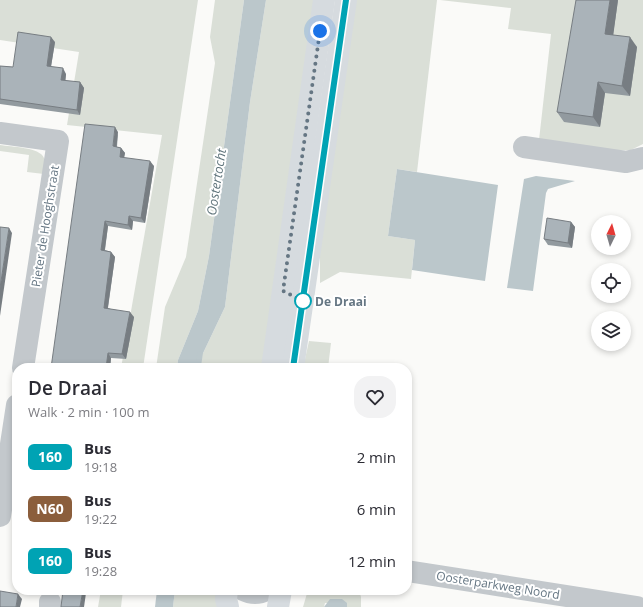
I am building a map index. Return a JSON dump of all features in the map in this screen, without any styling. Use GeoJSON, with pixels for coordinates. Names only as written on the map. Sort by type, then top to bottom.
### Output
{"type":"FeatureCollection","features":[{"type":"Feature","properties":{"kind":"main road"},"geometry":{"type":"LineString","coordinates":[[273,363],[324,0]]}},
{"type":"Feature","properties":{"kind":"main road"},"geometry":{"type":"LineString","coordinates":[[294,363],[346,0]]}},
{"type":"Feature","properties":{"kind":"main road"},"geometry":{"type":"LineString","coordinates":[[226,595],[228,607]]}},
{"type":"Feature","properties":{"kind":"main road"},"geometry":{"type":"LineString","coordinates":[[278,607],[280,595]]}},
{"type":"Feature","properties":{"kind":"street","name":"Pieter de Hooghstraat"},"geometry":{"type":"LineString","coordinates":[[0,133],[58,141],[24,363]]}},
{"type":"Feature","properties":{"kind":"street"},"geometry":{"type":"LineString","coordinates":[[524,147],[635,160]]}},
{"type":"Feature","properties":{"kind":"street"},"geometry":{"type":"LineString","coordinates":[[0,516],[12,438]]}},
{"type":"Feature","properties":{"kind":"street","name":"Oosterparkweg Noord"},"geometry":{"type":"LineString","coordinates":[[412,572],[637,607]]}},
{"type":"Feature","properties":{"kind":"shaded area"},"geometry":{"type":"Polygon","coordinates":[[[0,0],[198,0],[144,363],[122,363],[162,135],[67,125],[79,52],[0,40],[0,0]]]}},
{"type":"Feature","properties":{"kind":"shaded area"},"geometry":{"type":"Polygon","coordinates":[[[215,0],[244,0],[209,256],[198,311],[178,363],[157,363],[165,307],[186,257],[215,63],[210,37],[215,0]]]}},
{"type":"Feature","properties":{"kind":"shaded area"},"geometry":{"type":"Polygon","coordinates":[[[244,0],[266,0],[250,102],[225,307],[198,363],[178,363],[198,311],[209,256],[244,0]]]}},
{"type":"Feature","properties":{"kind":"shaded area"},"geometry":{"type":"Polygon","coordinates":[[[266,0],[319,0],[266,363],[198,363],[225,307],[250,102],[266,0]]]}},
{"type":"Feature","properties":{"kind":"shaded area"},"geometry":{"type":"Polygon","coordinates":[[[354,0],[437,0],[417,172],[397,169],[388,236],[415,240],[411,279],[340,272],[320,283],[320,239],[354,0]]]}},
{"type":"Feature","properties":{"kind":"shaded area"},"geometry":{"type":"Polygon","coordinates":[[[440,0],[643,0],[643,144],[631,150],[611,151],[539,140],[551,34],[508,29],[511,8],[440,0]]]}},
{"type":"Feature","properties":{"kind":"shaded area"},"geometry":{"type":"Polygon","coordinates":[[[0,145],[18,147],[41,154],[45,161],[44,174],[27,172],[29,155],[0,151],[0,145]]]}},
{"type":"Feature","properties":{"kind":"shaded area"},"geometry":{"type":"Polygon","coordinates":[[[397,169],[498,185],[485,281],[412,270],[415,240],[388,236],[397,169]]]}},
{"type":"Feature","properties":{"kind":"shaded area"},"geometry":{"type":"Polygon","coordinates":[[[536,176],[575,181],[548,189],[546,193],[533,291],[507,288],[524,179],[536,176]]]}},
{"type":"Feature","properties":{"kind":"shaded area"},"geometry":{"type":"Polygon","coordinates":[[[309,341],[331,343],[329,363],[304,363],[309,341]]]}},
{"type":"Feature","properties":{"kind":"shaded area"},"geometry":{"type":"Polygon","coordinates":[[[100,595],[122,595],[121,607],[98,607],[100,595]]]}},
{"type":"Feature","properties":{"kind":"shaded area"},"geometry":{"type":"Polygon","coordinates":[[[156,595],[174,595],[173,607],[155,607],[156,595]]]}},
{"type":"Feature","properties":{"kind":"shaded area"},"geometry":{"type":"Polygon","coordinates":[[[174,595],[217,595],[219,607],[173,607],[174,595]]]}},
{"type":"Feature","properties":{"kind":"shaded area"},"geometry":{"type":"Polygon","coordinates":[[[307,595],[360,595],[361,597],[361,607],[347,607],[347,603],[325,603],[324,607],[303,607],[307,595]]]}},
{"type":"Feature","properties":{"kind":"shaded area"},"geometry":{"type":"Polygon","coordinates":[[[330,599],[342,599],[347,603],[347,607],[324,607],[330,599]]]}},
{"type":"Feature","properties":{"kind":"building"},"geometry":{"type":"Polygon","coordinates":[[[576,0],[610,0],[605,34],[630,37],[622,86],[598,82],[593,117],[557,112],[576,0]]]}},
{"type":"Feature","properties":{"kind":"building"},"geometry":{"type":"Polygon","coordinates":[[[18,32],[51,37],[47,66],[63,68],[61,80],[80,82],[77,110],[0,99],[0,66],[13,67],[18,32]]]}},
{"type":"Feature","properties":{"kind":"building"},"geometry":{"type":"Polygon","coordinates":[[[85,124],[115,127],[113,146],[121,148],[120,157],[150,161],[141,218],[129,216],[128,225],[105,221],[101,250],[111,252],[104,308],[130,312],[122,354],[108,353],[107,363],[52,363],[85,124]]]}},
{"type":"Feature","properties":{"kind":"building"},"geometry":{"type":"Polygon","coordinates":[[[547,218],[571,222],[568,243],[544,239],[547,218]]]}},
{"type":"Feature","properties":{"kind":"building"},"geometry":{"type":"Polygon","coordinates":[[[0,227],[9,228],[0,288],[0,227]]]}},
{"type":"Feature","properties":{"kind":"building"},"geometry":{"type":"Polygon","coordinates":[[[0,591],[12,593],[12,595],[18,595],[16,607],[0,607],[0,591]]]}},
{"type":"Feature","properties":{"kind":"building"},"geometry":{"type":"Polygon","coordinates":[[[62,595],[82,595],[80,607],[61,607],[62,595]]]}},
{"type":"Feature","properties":{"kind":"waterway","name":"Oostertocht"},"geometry":{"type":"LineString","coordinates":[[199,363],[200,354]]}},
{"type":"Feature","properties":{"kind":"bus line","name":"160"},"geometry":{"type":"LineString","coordinates":[[294,363],[346,0]]}},
{"type":"Feature","properties":{"kind":"place","name":"De Draai"},"geometry":{"type":"Point","coordinates":[303,301]}},
{"type":"Feature","properties":{"kind":"route"},"geometry":{"type":"LineString","coordinates":[[303,301],[283,291],[320,31]]}}]}
